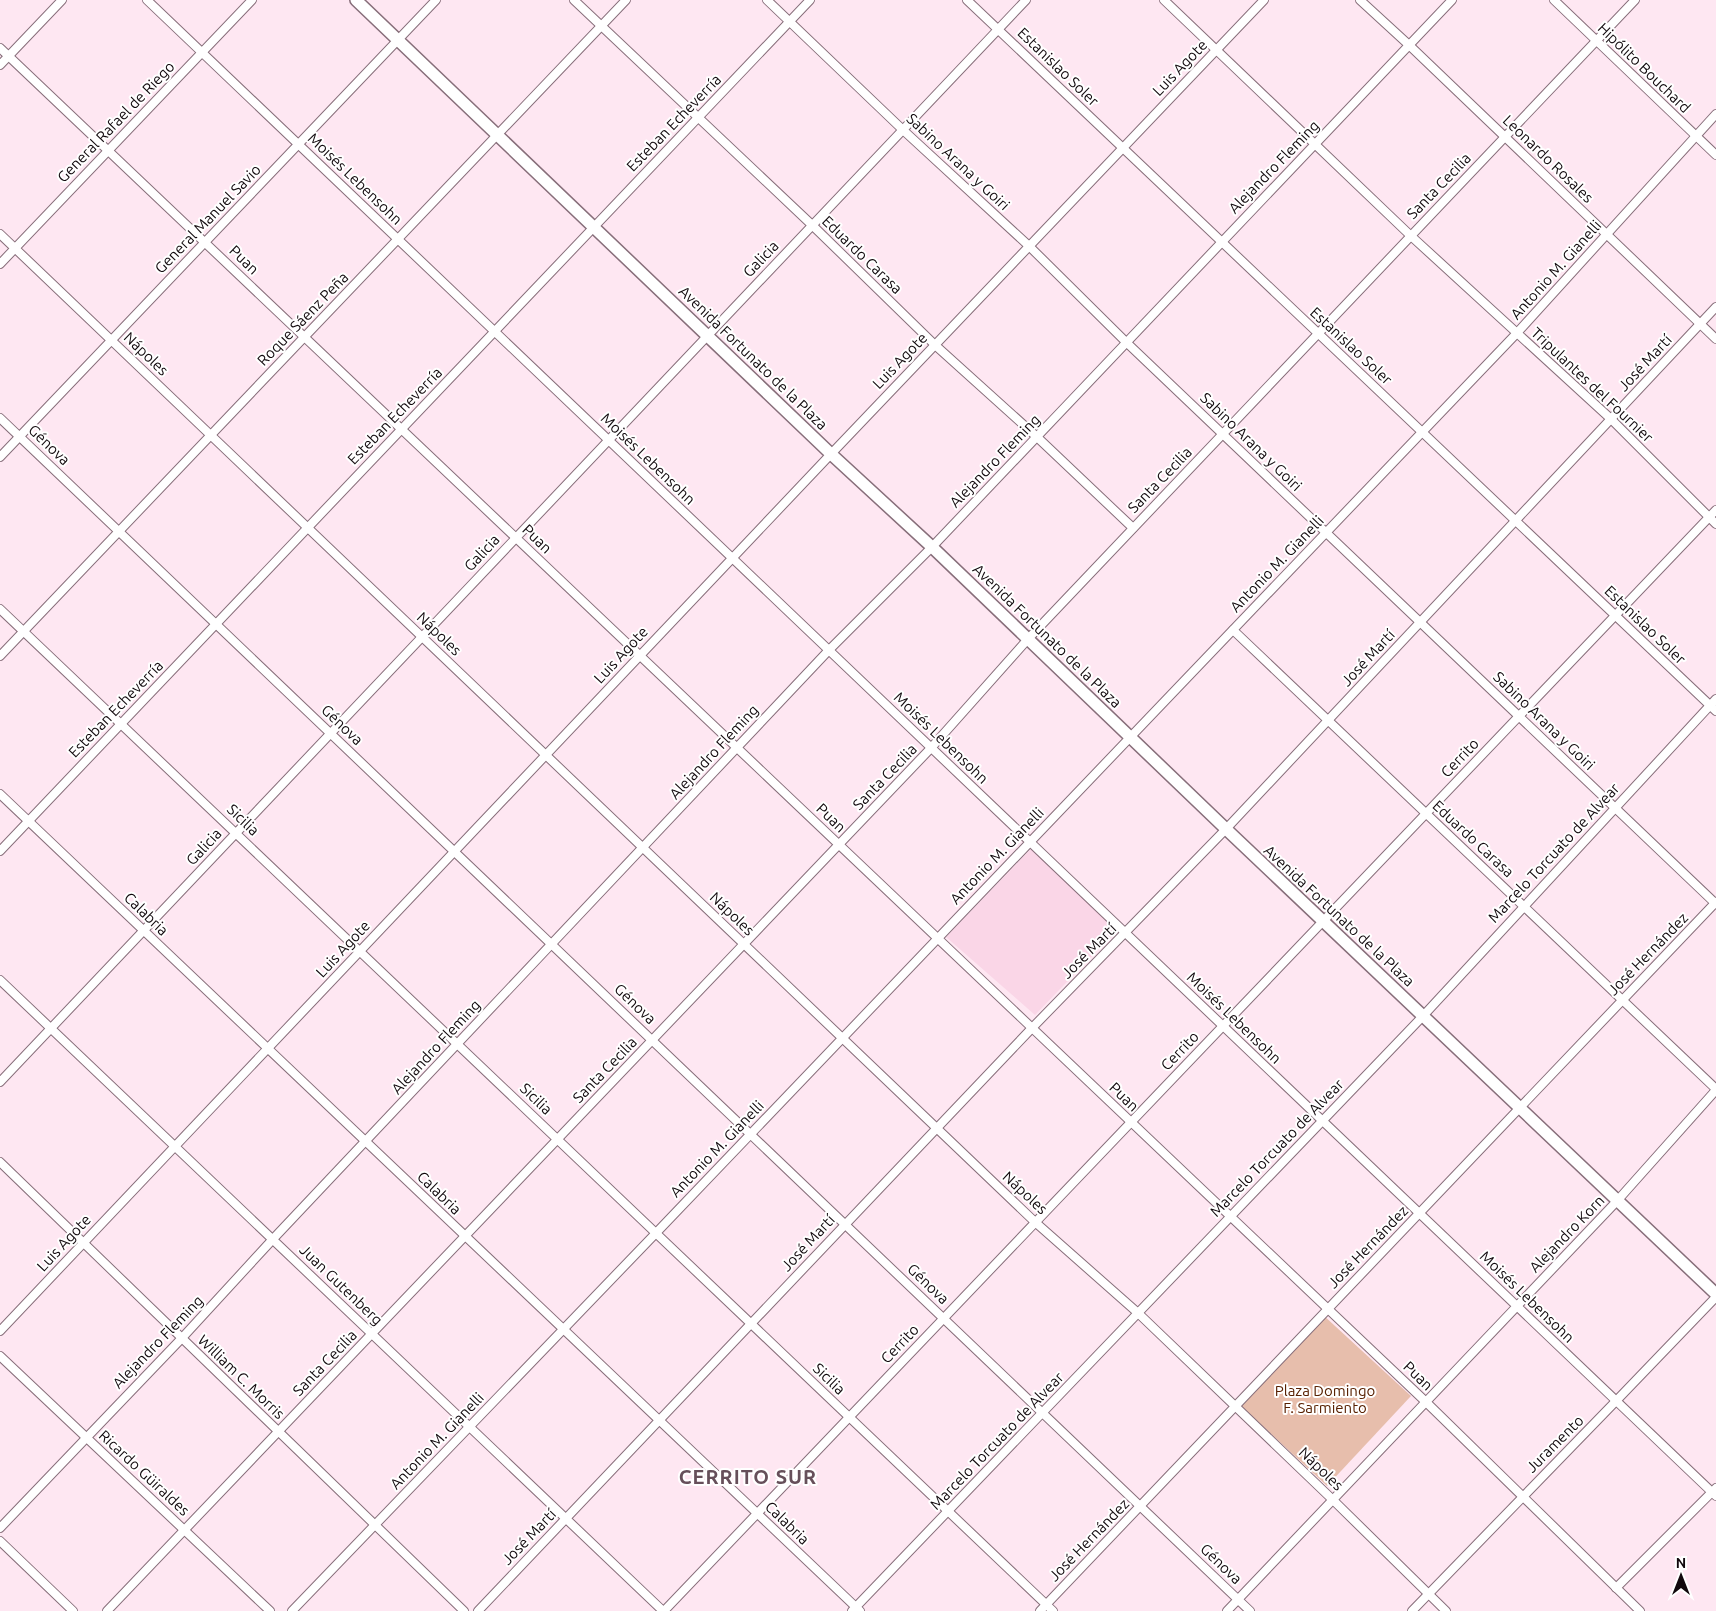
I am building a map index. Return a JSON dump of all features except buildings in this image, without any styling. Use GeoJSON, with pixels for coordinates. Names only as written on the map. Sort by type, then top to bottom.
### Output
{"type":"FeatureCollection","features":[{"type":"Feature","properties":{"kind":"main road","name":"Avenida Fortunato de la Plaza"},"geometry":{"type":"LineString","coordinates":[[356,0],[1716,1295]]}},
{"type":"Feature","properties":{"kind":"street"},"geometry":{"type":"LineString","coordinates":[[0,65],[62,0]]}},
{"type":"Feature","properties":{"kind":"street","name":"Moisés Lebensohn"},"geometry":{"type":"LineString","coordinates":[[147,0],[1616,1402],[1715,1492]]}},
{"type":"Feature","properties":{"kind":"street","name":"General Rafael de Riego"},"geometry":{"type":"LineString","coordinates":[[0,264],[252,0]]}},
{"type":"Feature","properties":{"kind":"street","name":"General Manuel Savio"},"geometry":{"type":"LineString","coordinates":[[0,458],[436,0]]}},
{"type":"Feature","properties":{"kind":"street","name":"Eduardo Carasa"},"geometry":{"type":"LineString","coordinates":[[574,0],[812,225],[935,345],[1037,437],[1133,528]]}},
{"type":"Feature","properties":{"kind":"street","name":"Roque Sáenz Peña"},"geometry":{"type":"LineString","coordinates":[[0,656],[626,0]]}},
{"type":"Feature","properties":{"kind":"street","name":"Sabino Arana y Goiri"},"geometry":{"type":"LineString","coordinates":[[767,0],[903,130],[1029,246],[1222,434],[1716,903]]}},
{"type":"Feature","properties":{"kind":"street","name":"Esteban Echeverría"},"geometry":{"type":"LineString","coordinates":[[0,851],[810,0]]}},
{"type":"Feature","properties":{"kind":"street","name":"Estanislao Soler"},"geometry":{"type":"LineString","coordinates":[[967,0],[1713,708]]}},
{"type":"Feature","properties":{"kind":"street","name":"Galicia"},"geometry":{"type":"LineString","coordinates":[[0,1082],[1026,0]]}},
{"type":"Feature","properties":{"kind":"street","name":"Tripulantes del Fournier"},"geometry":{"type":"LineString","coordinates":[[1164,0],[1215,51],[1411,236],[1611,419],[1716,524]]}},
{"type":"Feature","properties":{"kind":"street","name":"Luis Agote"},"geometry":{"type":"LineString","coordinates":[[0,1331],[732,558],[1264,0]]}},
{"type":"Feature","properties":{"kind":"street","name":"Leonardo Rosales"},"geometry":{"type":"LineString","coordinates":[[1360,0],[1716,339]]}},
{"type":"Feature","properties":{"kind":"street","name":"Alejandro Fleming"},"geometry":{"type":"LineString","coordinates":[[0,1528],[182,1338],[365,1141],[829,650],[932,547],[1452,0]]}},
{"type":"Feature","properties":{"kind":"street","name":"Hipólito Bouchard"},"geometry":{"type":"LineString","coordinates":[[1554,0],[1716,155]]}},
{"type":"Feature","properties":{"kind":"street","name":"Santa Cecilia"},"geometry":{"type":"LineString","coordinates":[[108,1611],[184,1529],[931,748],[1028,639],[1635,0]]}},
{"type":"Feature","properties":{"kind":"street","name":"Puan"},"geometry":{"type":"LineString","coordinates":[[0,48],[1426,1402],[1640,1611]]}},
{"type":"Feature","properties":{"kind":"street","name":"Antonio M. Gianelli"},"geometry":{"type":"LineString","coordinates":[[292,1611],[1516,334],[1716,114]]}},
{"type":"Feature","properties":{"kind":"street","name":"Nápoles"},"geometry":{"type":"LineString","coordinates":[[0,234],[1035,1222],[1138,1313],[1446,1611]]}},
{"type":"Feature","properties":{"kind":"street","name":"José Martí"},"geometry":{"type":"LineString","coordinates":[[478,1611],[1032,1028],[1226,829],[1716,307]]}},
{"type":"Feature","properties":{"kind":"street","name":"Génova"},"geometry":{"type":"LineString","coordinates":[[0,418],[1250,1611]]}},
{"type":"Feature","properties":{"kind":"street","name":"Cerrito"},"geometry":{"type":"LineString","coordinates":[[663,1611],[1716,510]]}},
{"type":"Feature","properties":{"kind":"street","name":"Sicilia"},"geometry":{"type":"LineString","coordinates":[[0,609],[122,723],[1053,1611]]}},
{"type":"Feature","properties":{"kind":"street","name":"Eduardo Carasa"},"geometry":{"type":"LineString","coordinates":[[1233,630],[1716,1089]]}},
{"type":"Feature","properties":{"kind":"street","name":"Marcelo Torcuato de Alvear"},"geometry":{"type":"LineString","coordinates":[[856,1610],[948,1511],[1423,1016],[1615,808],[1713,708],[1716,699]]}},
{"type":"Feature","properties":{"kind":"street","name":"Calabria"},"geometry":{"type":"LineString","coordinates":[[0,794],[757,1513],[856,1610]]}},
{"type":"Feature","properties":{"kind":"street","name":"José Hernández"},"geometry":{"type":"LineString","coordinates":[[1040,1611],[1716,903]]}},
{"type":"Feature","properties":{"kind":"street","name":"Juan Gutenberg"},"geometry":{"type":"LineString","coordinates":[[0,980],[663,1611]]}},
{"type":"Feature","properties":{"kind":"street","name":"Alejandro Korn"},"geometry":{"type":"LineString","coordinates":[[1228,1611],[1617,1201],[1716,1089]]}},
{"type":"Feature","properties":{"kind":"street","name":"William C. Morris"},"geometry":{"type":"LineString","coordinates":[[0,1162],[464,1611]]}},
{"type":"Feature","properties":{"kind":"street","name":"Juramento"},"geometry":{"type":"LineString","coordinates":[[1412,1611],[1616,1402],[1716,1295]]}},
{"type":"Feature","properties":{"kind":"street","name":"Ricardo Güiraldes"},"geometry":{"type":"LineString","coordinates":[[0,1356],[270,1611]]}},
{"type":"Feature","properties":{"kind":"street"},"geometry":{"type":"LineString","coordinates":[[1616,1588],[1715,1492]]}},
{"type":"Feature","properties":{"kind":"street"},"geometry":{"type":"LineString","coordinates":[[0,1542],[73,1611]]}},
{"type":"Feature","properties":{"kind":"shaded area"},"geometry":{"type":"Polygon","coordinates":[[[1033,847],[1120,927],[1035,1015],[946,937],[1033,847]]]}},
{"type":"Feature","properties":{"kind":"green space","name":"Plaza Domingo F. Sarmiento"},"geometry":{"type":"Polygon","coordinates":[[[1322,1314],[1411,1396],[1327,1486],[1239,1404],[1322,1314]]]}},
{"type":"Feature","properties":{"kind":"district","name":"CERRITO SUR"},"geometry":{"type":"Point","coordinates":[748,1477]}}]}
